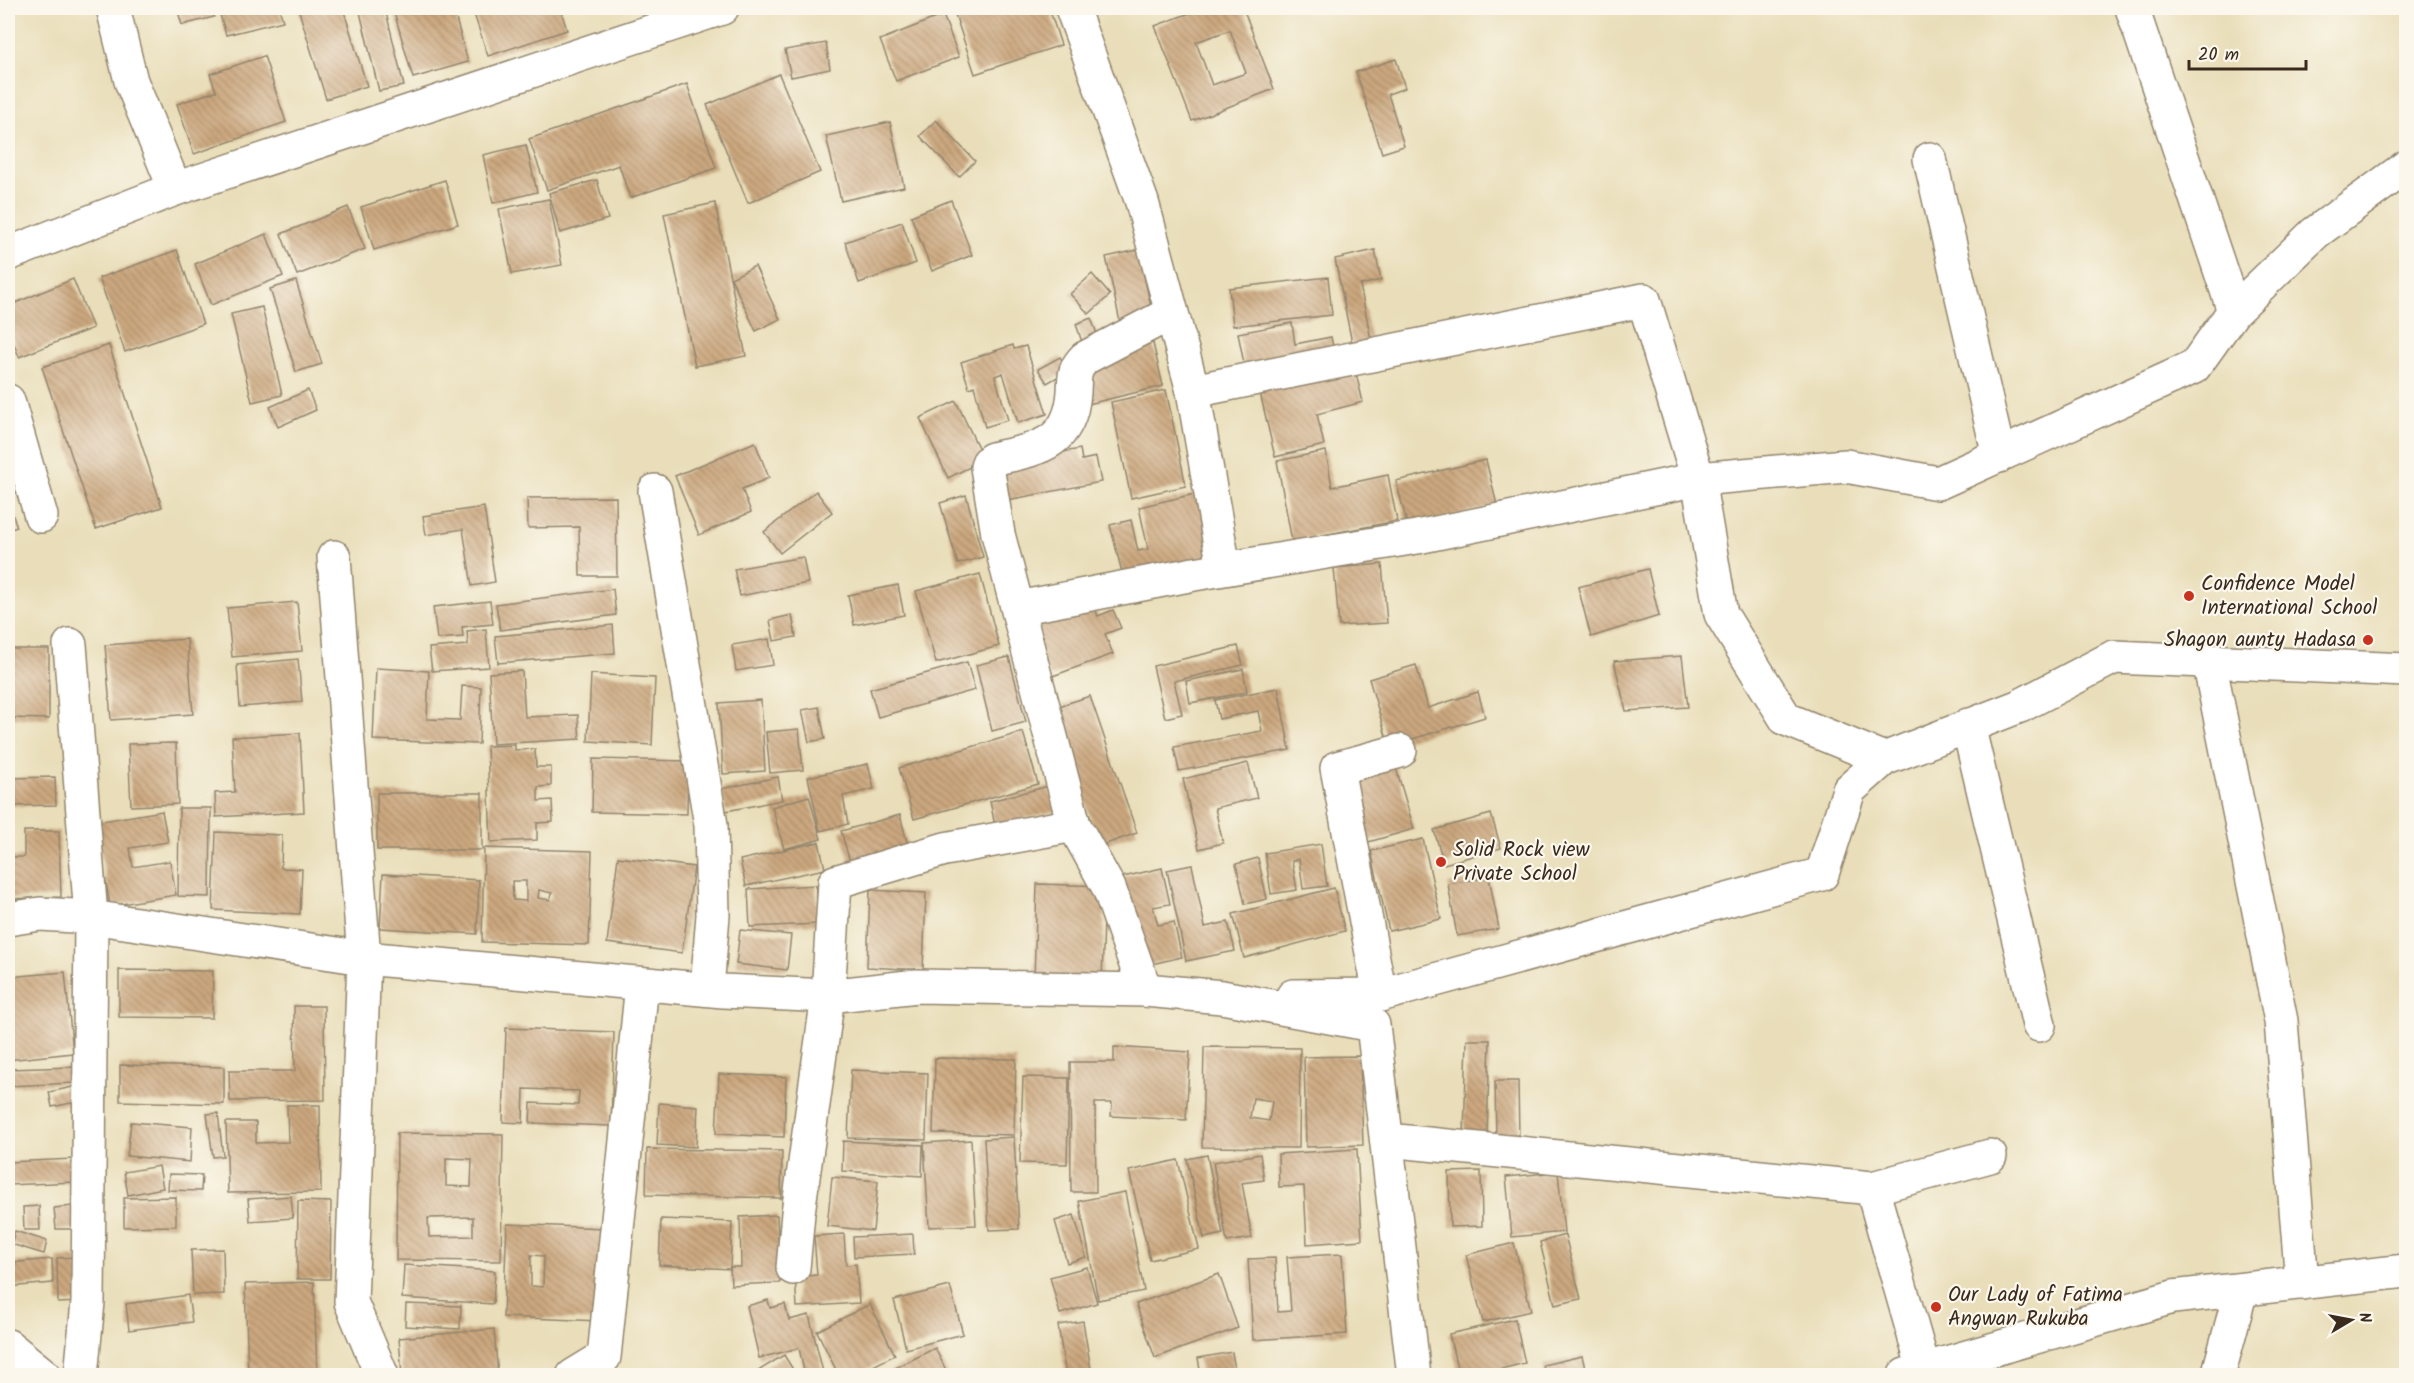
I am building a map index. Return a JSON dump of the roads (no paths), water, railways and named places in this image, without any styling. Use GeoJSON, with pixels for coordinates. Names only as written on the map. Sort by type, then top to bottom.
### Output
{"type":"FeatureCollection","features":[{"type":"Feature","properties":{"kind":"street"},"geometry":{"type":"LineString","coordinates":[[113,8],[131,81],[175,189]]}},
{"type":"Feature","properties":{"kind":"street"},"geometry":{"type":"LineString","coordinates":[[8,254],[175,189],[722,8]]}},
{"type":"Feature","properties":{"kind":"street"},"geometry":{"type":"LineString","coordinates":[[1072,8],[1142,202],[1193,391],[1224,568]]}},
{"type":"Feature","properties":{"kind":"street"},"geometry":{"type":"LineString","coordinates":[[2132,8],[2234,311]]}},
{"type":"Feature","properties":{"kind":"street"},"geometry":{"type":"LineString","coordinates":[[1930,159],[1999,456]]}},
{"type":"Feature","properties":{"kind":"street"},"geometry":{"type":"LineString","coordinates":[[1018,608],[1224,568],[1417,537],[1698,479],[1846,466],[1938,483],[2194,367],[2234,311],[2315,233],[2406,167]]}},
{"type":"Feature","properties":{"kind":"street"},"geometry":{"type":"LineString","coordinates":[[1193,391],[1644,300],[1698,479],[1722,614],[1786,719],[1884,759]]}},
{"type":"Feature","properties":{"kind":"street"},"geometry":{"type":"LineString","coordinates":[[1145,990],[1109,888],[1074,825],[998,534],[988,463],[992,459],[1041,448],[1068,424],[1073,407],[1076,367],[1085,358],[1171,313]]}},
{"type":"Feature","properties":{"kind":"street"},"geometry":{"type":"LineString","coordinates":[[8,401],[41,516]]}},
{"type":"Feature","properties":{"kind":"street"},"geometry":{"type":"LineString","coordinates":[[655,491],[711,825],[713,915],[707,989]]}},
{"type":"Feature","properties":{"kind":"street"},"geometry":{"type":"LineString","coordinates":[[334,557],[364,958],[351,1302],[382,1376]]}},
{"type":"Feature","properties":{"kind":"street"},"geometry":{"type":"LineString","coordinates":[[70,645],[91,917],[88,1302],[81,1376]]}},
{"type":"Feature","properties":{"kind":"street"},"geometry":{"type":"LineString","coordinates":[[1222,997],[1380,995],[1822,874],[1849,790],[1884,759],[2020,706],[2114,657],[2406,670]]}},
{"type":"Feature","properties":{"kind":"street"},"geometry":{"type":"LineString","coordinates":[[2209,661],[2281,1020],[2302,1283]]}},
{"type":"Feature","properties":{"kind":"street"},"geometry":{"type":"LineString","coordinates":[[1968,725],[2039,1025]]}},
{"type":"Feature","properties":{"kind":"street"},"geometry":{"type":"LineString","coordinates":[[1380,995],[1337,768],[1400,751]]}},
{"type":"Feature","properties":{"kind":"street"},"geometry":{"type":"LineString","coordinates":[[793,1268],[798,1213],[828,996],[835,882],[945,849],[1074,825]]}},
{"type":"Feature","properties":{"kind":"street"},"geometry":{"type":"LineString","coordinates":[[8,919],[40,914],[91,917],[364,958],[707,989],[828,996],[917,986],[1145,990],[1222,997],[1373,1025],[1414,1376]]}},
{"type":"Feature","properties":{"kind":"street"},"geometry":{"type":"LineString","coordinates":[[573,1376],[603,1357],[642,984]]}},
{"type":"Feature","properties":{"kind":"street"},"geometry":{"type":"LineString","coordinates":[[1387,1140],[1872,1188],[1990,1156]]}},
{"type":"Feature","properties":{"kind":"street"},"geometry":{"type":"LineString","coordinates":[[1872,1188],[1914,1372],[2173,1297],[2406,1270]]}},
{"type":"Feature","properties":{"kind":"street"},"geometry":{"type":"LineString","coordinates":[[2218,1376],[2241,1290]]}},
{"type":"Feature","properties":{"kind":"street"},"geometry":{"type":"LineString","coordinates":[[8,1346],[45,1376]]}},
{"type":"Feature","properties":{"kind":"place","name":"Confidence Model International School"},"geometry":{"type":"Point","coordinates":[2189,596]}},
{"type":"Feature","properties":{"kind":"place","name":"Shagon aunty Hadasa"},"geometry":{"type":"Point","coordinates":[2368,640]}},
{"type":"Feature","properties":{"kind":"place","name":"Solid Rock view Private School"},"geometry":{"type":"Point","coordinates":[1441,862]}},
{"type":"Feature","properties":{"kind":"place","name":"Our Lady of Fatima Angwan Rukuba"},"geometry":{"type":"Point","coordinates":[1936,1307]}}]}
